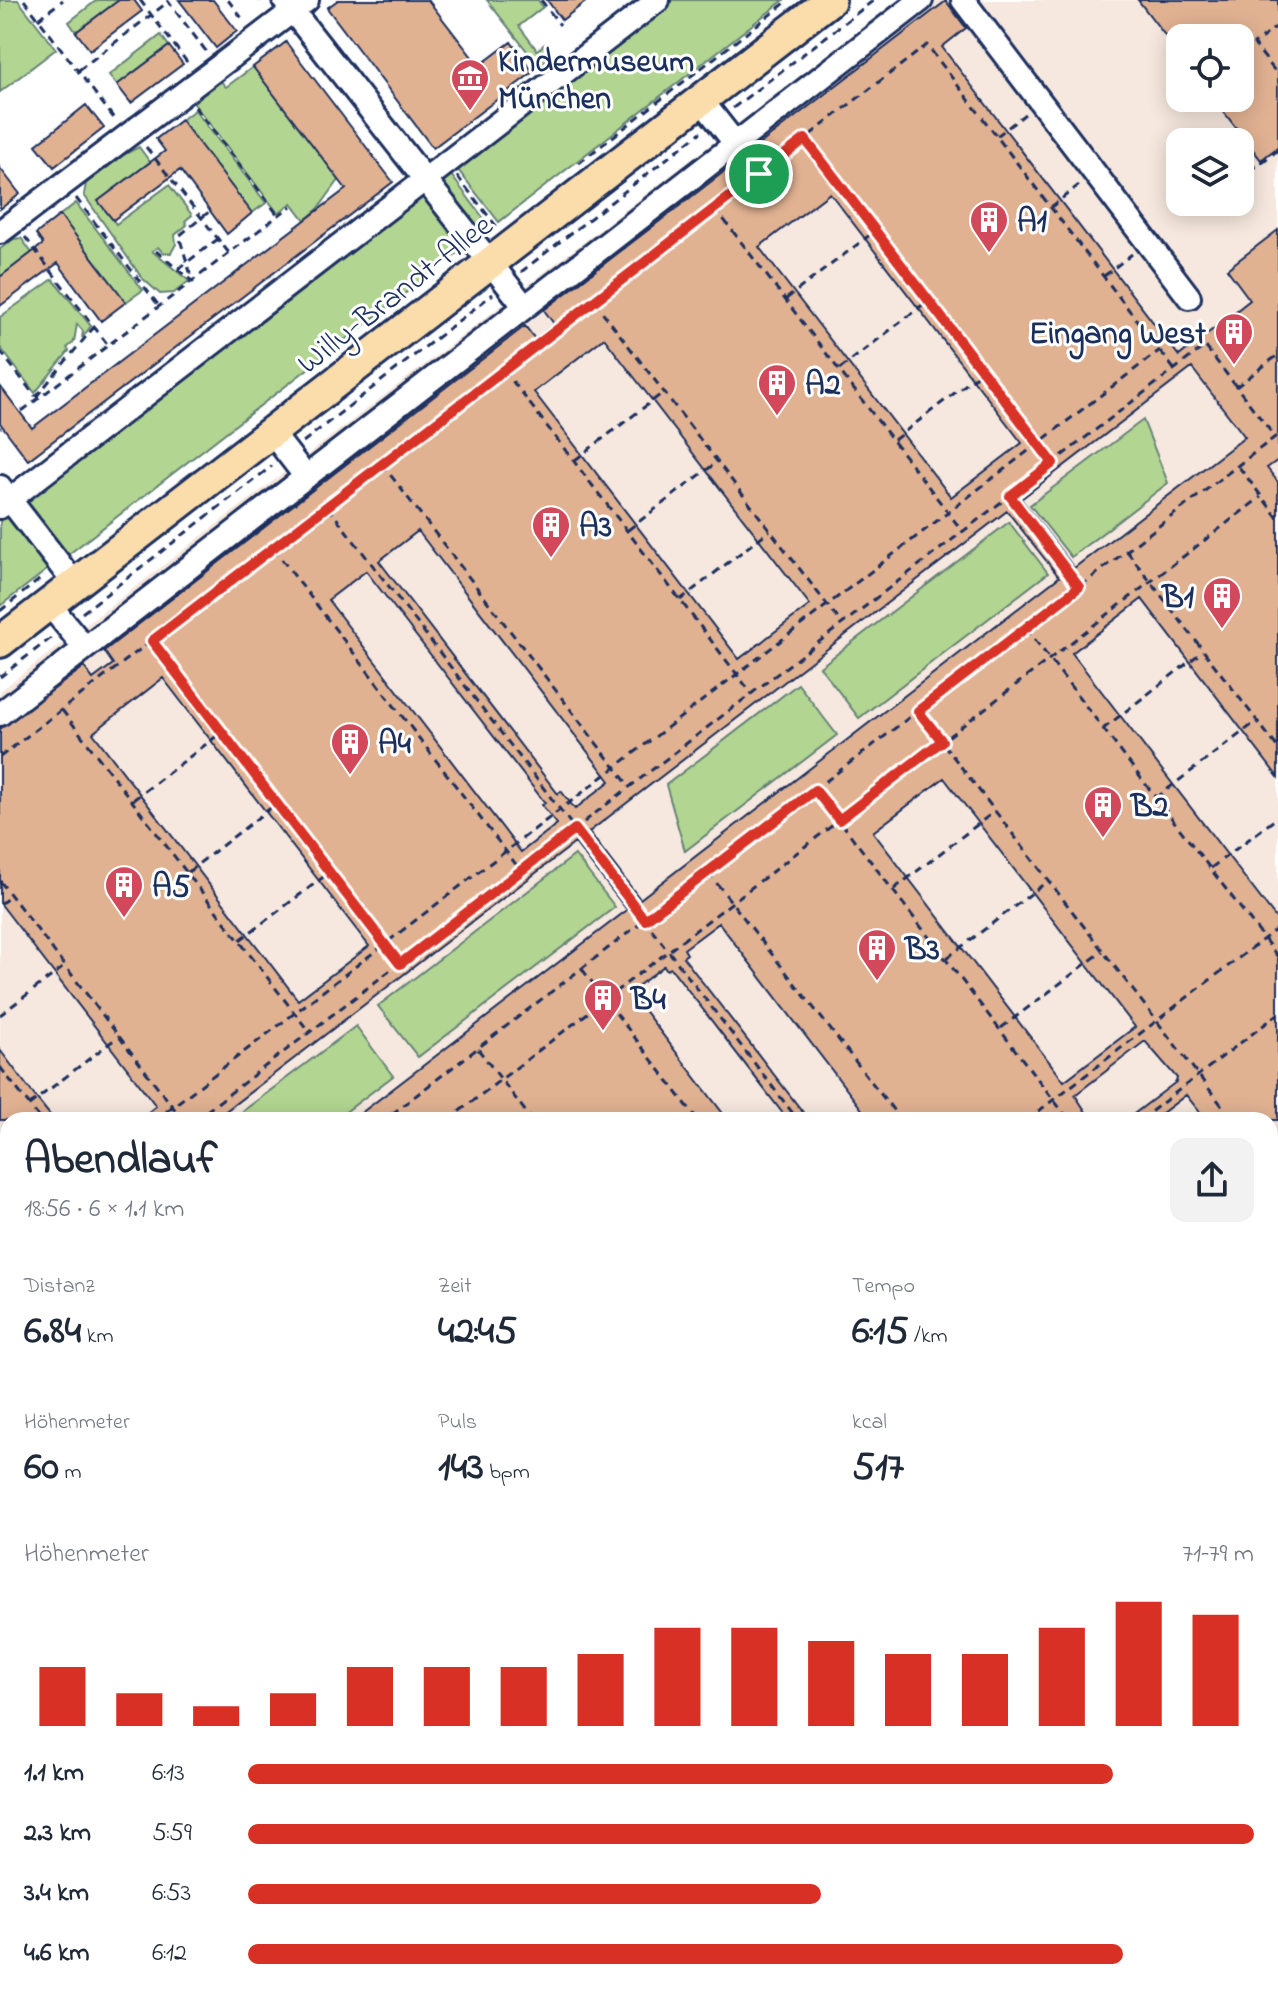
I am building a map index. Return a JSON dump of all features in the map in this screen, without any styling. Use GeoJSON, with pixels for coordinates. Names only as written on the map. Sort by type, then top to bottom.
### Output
{"type":"FeatureCollection","features":[{"type":"Feature","properties":{"kind":"main road","name":"Willy-Brandt-Allee"},"geometry":{"type":"LineString","coordinates":[[0,642],[58,615],[75,584],[280,443],[491,264],[710,110],[830,0]]}},
{"type":"Feature","properties":{"kind":"street"},"geometry":{"type":"LineString","coordinates":[[75,584],[3,498],[658,0]]}},
{"type":"Feature","properties":{"kind":"street"},"geometry":{"type":"LineString","coordinates":[[0,714],[921,0]]}},
{"type":"Feature","properties":{"kind":"street"},"geometry":{"type":"LineString","coordinates":[[963,0],[1189,297]]}},
{"type":"Feature","properties":{"kind":"street"},"geometry":{"type":"LineString","coordinates":[[9,231],[294,3],[423,180],[525,307]]}},
{"type":"Feature","properties":{"kind":"street"},"geometry":{"type":"LineString","coordinates":[[710,110],[735,143]]}},
{"type":"Feature","properties":{"kind":"street"},"geometry":{"type":"LineString","coordinates":[[280,443],[306,477]]}},
{"type":"Feature","properties":{"kind":"street"},"geometry":{"type":"LineString","coordinates":[[58,615],[85,648]]}},
{"type":"Feature","properties":{"kind":"path"},"geometry":{"type":"LineString","coordinates":[[24,0],[118,124]]}},
{"type":"Feature","properties":{"kind":"path"},"geometry":{"type":"LineString","coordinates":[[38,19],[63,0]]}},
{"type":"Feature","properties":{"kind":"path"},"geometry":{"type":"LineString","coordinates":[[140,0],[190,66]]}},
{"type":"Feature","properties":{"kind":"path"},"geometry":{"type":"LineString","coordinates":[[228,0],[250,28]]}},
{"type":"Feature","properties":{"kind":"path"},"geometry":{"type":"LineString","coordinates":[[541,0],[560,25]]}},
{"type":"Feature","properties":{"kind":"path"},"geometry":{"type":"LineString","coordinates":[[568,171],[789,0]]}},
{"type":"Feature","properties":{"kind":"path"},"geometry":{"type":"LineString","coordinates":[[0,677],[58,615],[280,443],[491,264],[710,110],[874,0]]}},
{"type":"Feature","properties":{"kind":"path"},"geometry":{"type":"LineString","coordinates":[[78,71],[168,1],[209,56]]}},
{"type":"Feature","properties":{"kind":"path"},"geometry":{"type":"LineString","coordinates":[[1278,29],[1276,27],[1254,44],[1278,75]]}},
{"type":"Feature","properties":{"kind":"path"},"geometry":{"type":"LineString","coordinates":[[0,757],[927,45],[1175,370]]}},
{"type":"Feature","properties":{"kind":"path"},"geometry":{"type":"LineString","coordinates":[[189,99],[278,215]]}},
{"type":"Feature","properties":{"kind":"path"},"geometry":{"type":"LineString","coordinates":[[997,136],[1041,102]]}},
{"type":"Feature","properties":{"kind":"path"},"geometry":{"type":"LineString","coordinates":[[139,138],[229,253]]}},
{"type":"Feature","properties":{"kind":"path"},"geometry":{"type":"LineString","coordinates":[[805,139],[1053,463]]}},
{"type":"Feature","properties":{"kind":"path"},"geometry":{"type":"LineString","coordinates":[[1254,168],[1278,150]]}},
{"type":"Feature","properties":{"kind":"path"},"geometry":{"type":"LineString","coordinates":[[450,167],[497,227],[491,264]]}},
{"type":"Feature","properties":{"kind":"path"},"geometry":{"type":"LineString","coordinates":[[1051,207],[1095,173]]}},
{"type":"Feature","properties":{"kind":"path"},"geometry":{"type":"LineString","coordinates":[[70,191],[159,306]]}},
{"type":"Feature","properties":{"kind":"path"},"geometry":{"type":"LineString","coordinates":[[22,411],[291,206]]}},
{"type":"Feature","properties":{"kind":"path"},"geometry":{"type":"LineString","coordinates":[[715,208],[963,532]]}},
{"type":"Feature","properties":{"kind":"path"},"geometry":{"type":"LineString","coordinates":[[193,282],[179,236],[210,211]]}},
{"type":"Feature","properties":{"kind":"path"},"geometry":{"type":"LineString","coordinates":[[9,231],[108,345]]}},
{"type":"Feature","properties":{"kind":"path"},"geometry":{"type":"LineString","coordinates":[[785,300],[875,231]]}},
{"type":"Feature","properties":{"kind":"path"},"geometry":{"type":"LineString","coordinates":[[178,269],[218,239]]}},
{"type":"Feature","properties":{"kind":"path"},"geometry":{"type":"LineString","coordinates":[[1104,276],[1148,242]]}},
{"type":"Feature","properties":{"kind":"path"},"geometry":{"type":"LineString","coordinates":[[156,251],[193,282]]}},
{"type":"Feature","properties":{"kind":"path"},"geometry":{"type":"LineString","coordinates":[[839,369],[929,300]]}},
{"type":"Feature","properties":{"kind":"path"},"geometry":{"type":"LineString","coordinates":[[594,301],[842,624]]}},
{"type":"Feature","properties":{"kind":"path"},"geometry":{"type":"LineString","coordinates":[[36,398],[94,327]]}},
{"type":"Feature","properties":{"kind":"path"},"geometry":{"type":"LineString","coordinates":[[206,1112],[1205,346],[1275,437],[395,1112]]}},
{"type":"Feature","properties":{"kind":"path"},"geometry":{"type":"LineString","coordinates":[[165,1112],[1160,350]]}},
{"type":"Feature","properties":{"kind":"path"},"geometry":{"type":"LineString","coordinates":[[0,351],[36,398]]}},
{"type":"Feature","properties":{"kind":"path"},"geometry":{"type":"LineString","coordinates":[[1236,387],[1278,355]]}},
{"type":"Feature","properties":{"kind":"path"},"geometry":{"type":"LineString","coordinates":[[504,370],[752,694]]}},
{"type":"Feature","properties":{"kind":"path"},"geometry":{"type":"LineString","coordinates":[[893,441],[983,371]]}},
{"type":"Feature","properties":{"kind":"path"},"geometry":{"type":"LineString","coordinates":[[573,461],[664,392]]}},
{"type":"Feature","properties":{"kind":"path"},"geometry":{"type":"LineString","coordinates":[[627,531],[717,462]]}},
{"type":"Feature","properties":{"kind":"path"},"geometry":{"type":"LineString","coordinates":[[382,464],[630,787]]}},
{"type":"Feature","properties":{"kind":"path"},"geometry":{"type":"LineString","coordinates":[[1238,466],[1278,518]]}},
{"type":"Feature","properties":{"kind":"path"},"geometry":{"type":"LineString","coordinates":[[1010,496],[1079,587]]}},
{"type":"Feature","properties":{"kind":"path"},"geometry":{"type":"LineString","coordinates":[[459,1112],[1261,497]]}},
{"type":"Feature","properties":{"kind":"path"},"geometry":{"type":"LineString","coordinates":[[327,506],[792,1112]]}},
{"type":"Feature","properties":{"kind":"path"},"geometry":{"type":"LineString","coordinates":[[680,600],[770,530]]}},
{"type":"Feature","properties":{"kind":"path"},"geometry":{"type":"LineString","coordinates":[[273,548],[521,871]]}},
{"type":"Feature","properties":{"kind":"path"},"geometry":{"type":"LineString","coordinates":[[1127,551],[1278,748]]}},
{"type":"Feature","properties":{"kind":"path"},"geometry":{"type":"LineString","coordinates":[[1026,628],[1278,957]]}},
{"type":"Feature","properties":{"kind":"path"},"geometry":{"type":"LineString","coordinates":[[152,641],[400,964]]}},
{"type":"Feature","properties":{"kind":"path"},"geometry":{"type":"LineString","coordinates":[[1103,729],[1203,651]]}},
{"type":"Feature","properties":{"kind":"path"},"geometry":{"type":"LineString","coordinates":[[62,710],[310,1033]]}},
{"type":"Feature","properties":{"kind":"path"},"geometry":{"type":"LineString","coordinates":[[918,711],[1227,1112]]}},
{"type":"Feature","properties":{"kind":"path"},"geometry":{"type":"LineString","coordinates":[[1156,798],[1257,721]]}},
{"type":"Feature","properties":{"kind":"path"},"geometry":{"type":"LineString","coordinates":[[132,801],[222,732]]}},
{"type":"Feature","properties":{"kind":"path"},"geometry":{"type":"LineString","coordinates":[[815,790],[1063,1112]]}},
{"type":"Feature","properties":{"kind":"path"},"geometry":{"type":"LineString","coordinates":[[187,872],[277,803]]}},
{"type":"Feature","properties":{"kind":"path"},"geometry":{"type":"LineString","coordinates":[[892,890],[995,811]]}},
{"type":"Feature","properties":{"kind":"path"},"geometry":{"type":"LineString","coordinates":[[1210,868],[1278,817]]}},
{"type":"Feature","properties":{"kind":"path"},"geometry":{"type":"LineString","coordinates":[[240,941],[330,872]]}},
{"type":"Feature","properties":{"kind":"path"},"geometry":{"type":"LineString","coordinates":[[708,872],[895,1112]]}},
{"type":"Feature","properties":{"kind":"path"},"geometry":{"type":"LineString","coordinates":[[945,959],[1049,880]]}},
{"type":"Feature","properties":{"kind":"path"},"geometry":{"type":"LineString","coordinates":[[0,881],[177,1112]]}},
{"type":"Feature","properties":{"kind":"path"},"geometry":{"type":"LineString","coordinates":[[0,904],[11,896]]}},
{"type":"Feature","properties":{"kind":"path"},"geometry":{"type":"LineString","coordinates":[[1038,1112],[1278,928]]}},
{"type":"Feature","properties":{"kind":"path"},"geometry":{"type":"LineString","coordinates":[[1000,1030],[1103,951]]}},
{"type":"Feature","properties":{"kind":"path"},"geometry":{"type":"LineString","coordinates":[[0,1015],[65,966]]}},
{"type":"Feature","properties":{"kind":"path"},"geometry":{"type":"LineString","coordinates":[[582,969],[692,1112]]}},
{"type":"Feature","properties":{"kind":"path"},"geometry":{"type":"LineString","coordinates":[[1150,1112],[1278,1014]]}},
{"type":"Feature","properties":{"kind":"path"},"geometry":{"type":"LineString","coordinates":[[29,1105],[119,1036]]}},
{"type":"Feature","properties":{"kind":"path"},"geometry":{"type":"LineString","coordinates":[[478,1049],[526,1112]]}},
{"type":"Feature","properties":{"kind":"path"},"geometry":{"type":"LineString","coordinates":[[0,1067],[35,1112]]}},
{"type":"Feature","properties":{"kind":"shaded area"},"geometry":{"type":"Polygon","coordinates":[[[898,0],[1278,0],[1278,1112],[0,1112],[0,691],[898,0]]]}},
{"type":"Feature","properties":{"kind":"green space"},"geometry":{"type":"Polygon","coordinates":[[[0,0],[18,0],[56,49],[0,92],[0,0]]]}},
{"type":"Feature","properties":{"kind":"green space"},"geometry":{"type":"Polygon","coordinates":[[[97,0],[119,0],[76,32],[69,22],[97,0]]]}},
{"type":"Feature","properties":{"kind":"green space"},"geometry":{"type":"Polygon","coordinates":[[[487,0],[538,0],[543,7],[519,26],[537,50],[545,44],[549,49],[543,55],[547,60],[538,65],[487,0]]]}},
{"type":"Feature","properties":{"kind":"green space"},"geometry":{"type":"Polygon","coordinates":[[[673,0],[784,0],[499,222],[455,166],[467,155],[471,160],[673,0]]]}},
{"type":"Feature","properties":{"kind":"green space"},"geometry":{"type":"Polygon","coordinates":[[[161,35],[169,46],[117,85],[109,75],[161,35]]]}},
{"type":"Feature","properties":{"kind":"green space"},"geometry":{"type":"Polygon","coordinates":[[[253,67],[339,180],[318,209],[305,220],[292,203],[278,213],[192,101],[220,80],[226,87],[253,67]]]}},
{"type":"Feature","properties":{"kind":"green space"},"geometry":{"type":"Polygon","coordinates":[[[195,110],[266,203],[252,213],[181,120],[195,110]]]}},
{"type":"Feature","properties":{"kind":"green space"},"geometry":{"type":"Polygon","coordinates":[[[139,147],[150,162],[99,201],[116,224],[169,185],[192,215],[185,221],[187,225],[175,235],[176,244],[171,253],[163,253],[158,247],[152,251],[189,281],[174,293],[160,294],[142,278],[84,195],[86,183],[139,147]]]}},
{"type":"Feature","properties":{"kind":"green space"},"geometry":{"type":"Polygon","coordinates":[[[448,171],[491,228],[479,237],[440,184],[448,171]]]}},
{"type":"Feature","properties":{"kind":"green space"},"geometry":{"type":"Polygon","coordinates":[[[417,197],[427,200],[460,242],[461,250],[65,557],[27,508],[28,494],[44,481],[48,485],[411,206],[409,202],[417,197]]]}},
{"type":"Feature","properties":{"kind":"green space"},"geometry":{"type":"Polygon","coordinates":[[[76,203],[143,290],[126,302],[60,215],[76,203]]]}},
{"type":"Feature","properties":{"kind":"green space"},"geometry":{"type":"Polygon","coordinates":[[[21,238],[32,253],[0,277],[0,249],[21,238]]]}},
{"type":"Feature","properties":{"kind":"green space"},"geometry":{"type":"Polygon","coordinates":[[[53,279],[91,326],[82,338],[83,331],[77,324],[74,342],[67,348],[69,351],[35,393],[0,347],[0,317],[53,279]]]}},
{"type":"Feature","properties":{"kind":"green space"},"geometry":{"type":"Polygon","coordinates":[[[1143,420],[1168,483],[1071,557],[1030,505],[1143,420]]]}},
{"type":"Feature","properties":{"kind":"green space"},"geometry":{"type":"Polygon","coordinates":[[[10,516],[52,566],[0,606],[0,517],[10,516]]]}},
{"type":"Feature","properties":{"kind":"green space"},"geometry":{"type":"Polygon","coordinates":[[[1009,522],[1048,573],[859,718],[820,667],[1009,522]]]}},
{"type":"Feature","properties":{"kind":"green space"},"geometry":{"type":"Polygon","coordinates":[[[798,684],[837,735],[685,851],[666,785],[798,684]]]}},
{"type":"Feature","properties":{"kind":"green space"},"geometry":{"type":"Polygon","coordinates":[[[575,855],[615,907],[418,1057],[378,1006],[575,855]]]}},
{"type":"Feature","properties":{"kind":"green space"},"geometry":{"type":"Polygon","coordinates":[[[356,1026],[393,1076],[346,1112],[242,1112],[356,1026]]]}},
{"type":"Feature","properties":{"kind":"building"},"geometry":{"type":"Polygon","coordinates":[[[119,0],[134,0],[142,11],[90,50],[76,32],[119,0]]]}},
{"type":"Feature","properties":{"kind":"building"},"geometry":{"type":"Polygon","coordinates":[[[179,0],[213,0],[237,31],[216,48],[179,0]]]}},
{"type":"Feature","properties":{"kind":"building"},"geometry":{"type":"Polygon","coordinates":[[[338,0],[428,0],[479,66],[511,42],[533,72],[433,148],[327,8],[338,0]]]}},
{"type":"Feature","properties":{"kind":"building"},"geometry":{"type":"Polygon","coordinates":[[[547,0],[588,0],[562,20],[547,0]]]}},
{"type":"Feature","properties":{"kind":"building"},"geometry":{"type":"Polygon","coordinates":[[[1138,0],[1278,0],[1278,147],[1261,160],[1254,151],[1254,128],[1236,128],[1224,112],[1254,112],[1254,24],[1166,24],[1166,37],[1138,0]]]}},
{"type":"Feature","properties":{"kind":"building"},"geometry":{"type":"Polygon","coordinates":[[[946,1],[966,28],[942,47],[1179,356],[1250,300],[1227,269],[1278,230],[1278,460],[1267,468],[1278,482],[1278,777],[1142,599],[1072,653],[1278,921],[1278,1112],[1200,1112],[1186,1095],[1164,1112],[1137,1112],[1176,1082],[1177,1078],[1145,1041],[1075,1095],[1086,1112],[864,1112],[719,923],[684,949],[687,954],[683,957],[803,1112],[782,1112],[671,968],[667,970],[664,966],[630,992],[722,1112],[362,1112],[627,910],[575,843],[224,1112],[148,1112],[156,1106],[0,903],[0,729],[84,667],[93,679],[113,664],[104,651],[525,326],[535,339],[554,324],[544,310],[946,1]],[[830,193],[759,247],[951,497],[1022,443],[830,193]],[[604,338],[534,392],[739,659],[810,605],[604,338]],[[1192,368],[1021,499],[1074,568],[1245,437],[1192,368]],[[1007,511],[589,832],[640,899],[1059,577],[1007,511]],[[418,531],[379,561],[558,794],[561,791],[575,809],[610,781],[418,531]],[[366,571],[328,600],[521,852],[557,824],[542,805],[545,803],[366,571]],[[163,678],[93,733],[298,1000],[369,946],[163,678]],[[944,778],[873,832],[1064,1081],[1135,1027],[944,778]]]}},
{"type":"Feature","properties":{"kind":"building"},"geometry":{"type":"Polygon","coordinates":[[[286,42],[393,182],[28,460],[0,423],[0,386],[32,428],[346,189],[253,67],[286,42]]]}},
{"type":"Feature","properties":{"kind":"building"},"geometry":{"type":"Polygon","coordinates":[[[169,46],[183,64],[131,103],[117,85],[169,46]]]}},
{"type":"Feature","properties":{"kind":"building"},"geometry":{"type":"Polygon","coordinates":[[[86,105],[104,128],[54,167],[36,145],[86,105]]]}},
{"type":"Feature","properties":{"kind":"building"},"geometry":{"type":"Polygon","coordinates":[[[181,120],[252,213],[227,234],[180,170],[113,220],[98,201],[165,151],[156,139],[181,120]]]}},
{"type":"Feature","properties":{"kind":"building"},"geometry":{"type":"Polygon","coordinates":[[[0,168],[20,194],[0,209],[0,168]]]}},
{"type":"Feature","properties":{"kind":"building"},"geometry":{"type":"Polygon","coordinates":[[[60,215],[126,302],[101,321],[58,263],[0,306],[0,277],[43,244],[36,234],[60,215]]]}},
{"type":"Feature","properties":{"kind":"building"},"geometry":{"type":"Polygon","coordinates":[[[0,1050],[48,1112],[0,1112],[0,1050]]]}},
{"type":"Feature","properties":{"kind":"place","name":"Kindermuseum München"},"geometry":{"type":"Point","coordinates":[470,112]}},
{"type":"Feature","properties":{"kind":"place","name":"A1"},"geometry":{"type":"Point","coordinates":[989,254]}},
{"type":"Feature","properties":{"kind":"place","name":"Eingang West"},"geometry":{"type":"Point","coordinates":[1234,366]}},
{"type":"Feature","properties":{"kind":"place","name":"A2"},"geometry":{"type":"Point","coordinates":[777,417]}},
{"type":"Feature","properties":{"kind":"place","name":"A3"},"geometry":{"type":"Point","coordinates":[551,559]}},
{"type":"Feature","properties":{"kind":"place","name":"B1"},"geometry":{"type":"Point","coordinates":[1222,630]}},
{"type":"Feature","properties":{"kind":"place","name":"A4"},"geometry":{"type":"Point","coordinates":[350,776]}},
{"type":"Feature","properties":{"kind":"place","name":"B2"},"geometry":{"type":"Point","coordinates":[1103,839]}},
{"type":"Feature","properties":{"kind":"place","name":"A5"},"geometry":{"type":"Point","coordinates":[124,919]}},
{"type":"Feature","properties":{"kind":"place","name":"B3"},"geometry":{"type":"Point","coordinates":[877,982]}},
{"type":"Feature","properties":{"kind":"place","name":"B4"},"geometry":{"type":"Point","coordinates":[603,1032]}},
{"type":"Feature","properties":{"kind":"route"},"geometry":{"type":"LineString","coordinates":[[805,139],[1053,463],[1010,496],[1079,587],[918,711],[942,741],[839,820],[815,790],[645,920],[575,829],[400,964],[152,641],[759,174],[805,139]]}}]}
